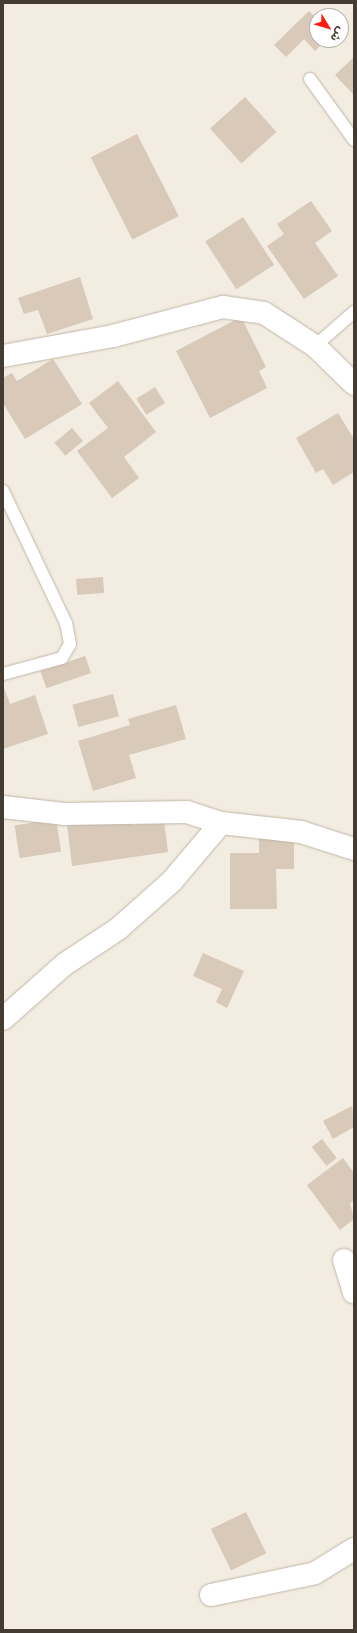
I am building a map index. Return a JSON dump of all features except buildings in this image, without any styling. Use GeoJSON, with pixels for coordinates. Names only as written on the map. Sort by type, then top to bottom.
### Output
{"type":"FeatureCollection","features":[{"type":"Feature","properties":{"kind":"street"},"geometry":{"type":"LineString","coordinates":[[3,356],[113,336],[223,307],[264,313],[315,346],[354,384]]}},
{"type":"Feature","properties":{"kind":"street"},"geometry":{"type":"LineString","coordinates":[[3,807],[64,814],[187,812],[221,822],[301,832],[354,849]]}},
{"type":"Feature","properties":{"kind":"street"},"geometry":{"type":"LineString","coordinates":[[3,1018],[65,964],[118,929],[166,886],[221,822]]}},
{"type":"Feature","properties":{"kind":"street"},"geometry":{"type":"LineString","coordinates":[[344,1260],[354,1293]]}},
{"type":"Feature","properties":{"kind":"street"},"geometry":{"type":"LineString","coordinates":[[211,1595],[315,1573],[354,1549]]}},
{"type":"Feature","properties":{"kind":"lane"},"geometry":{"type":"LineString","coordinates":[[310,78],[354,140]]}},
{"type":"Feature","properties":{"kind":"lane"},"geometry":{"type":"LineString","coordinates":[[315,346],[354,312]]}},
{"type":"Feature","properties":{"kind":"lane"},"geometry":{"type":"LineString","coordinates":[[3,491],[66,623],[70,644],[62,658],[3,674]]}}]}
